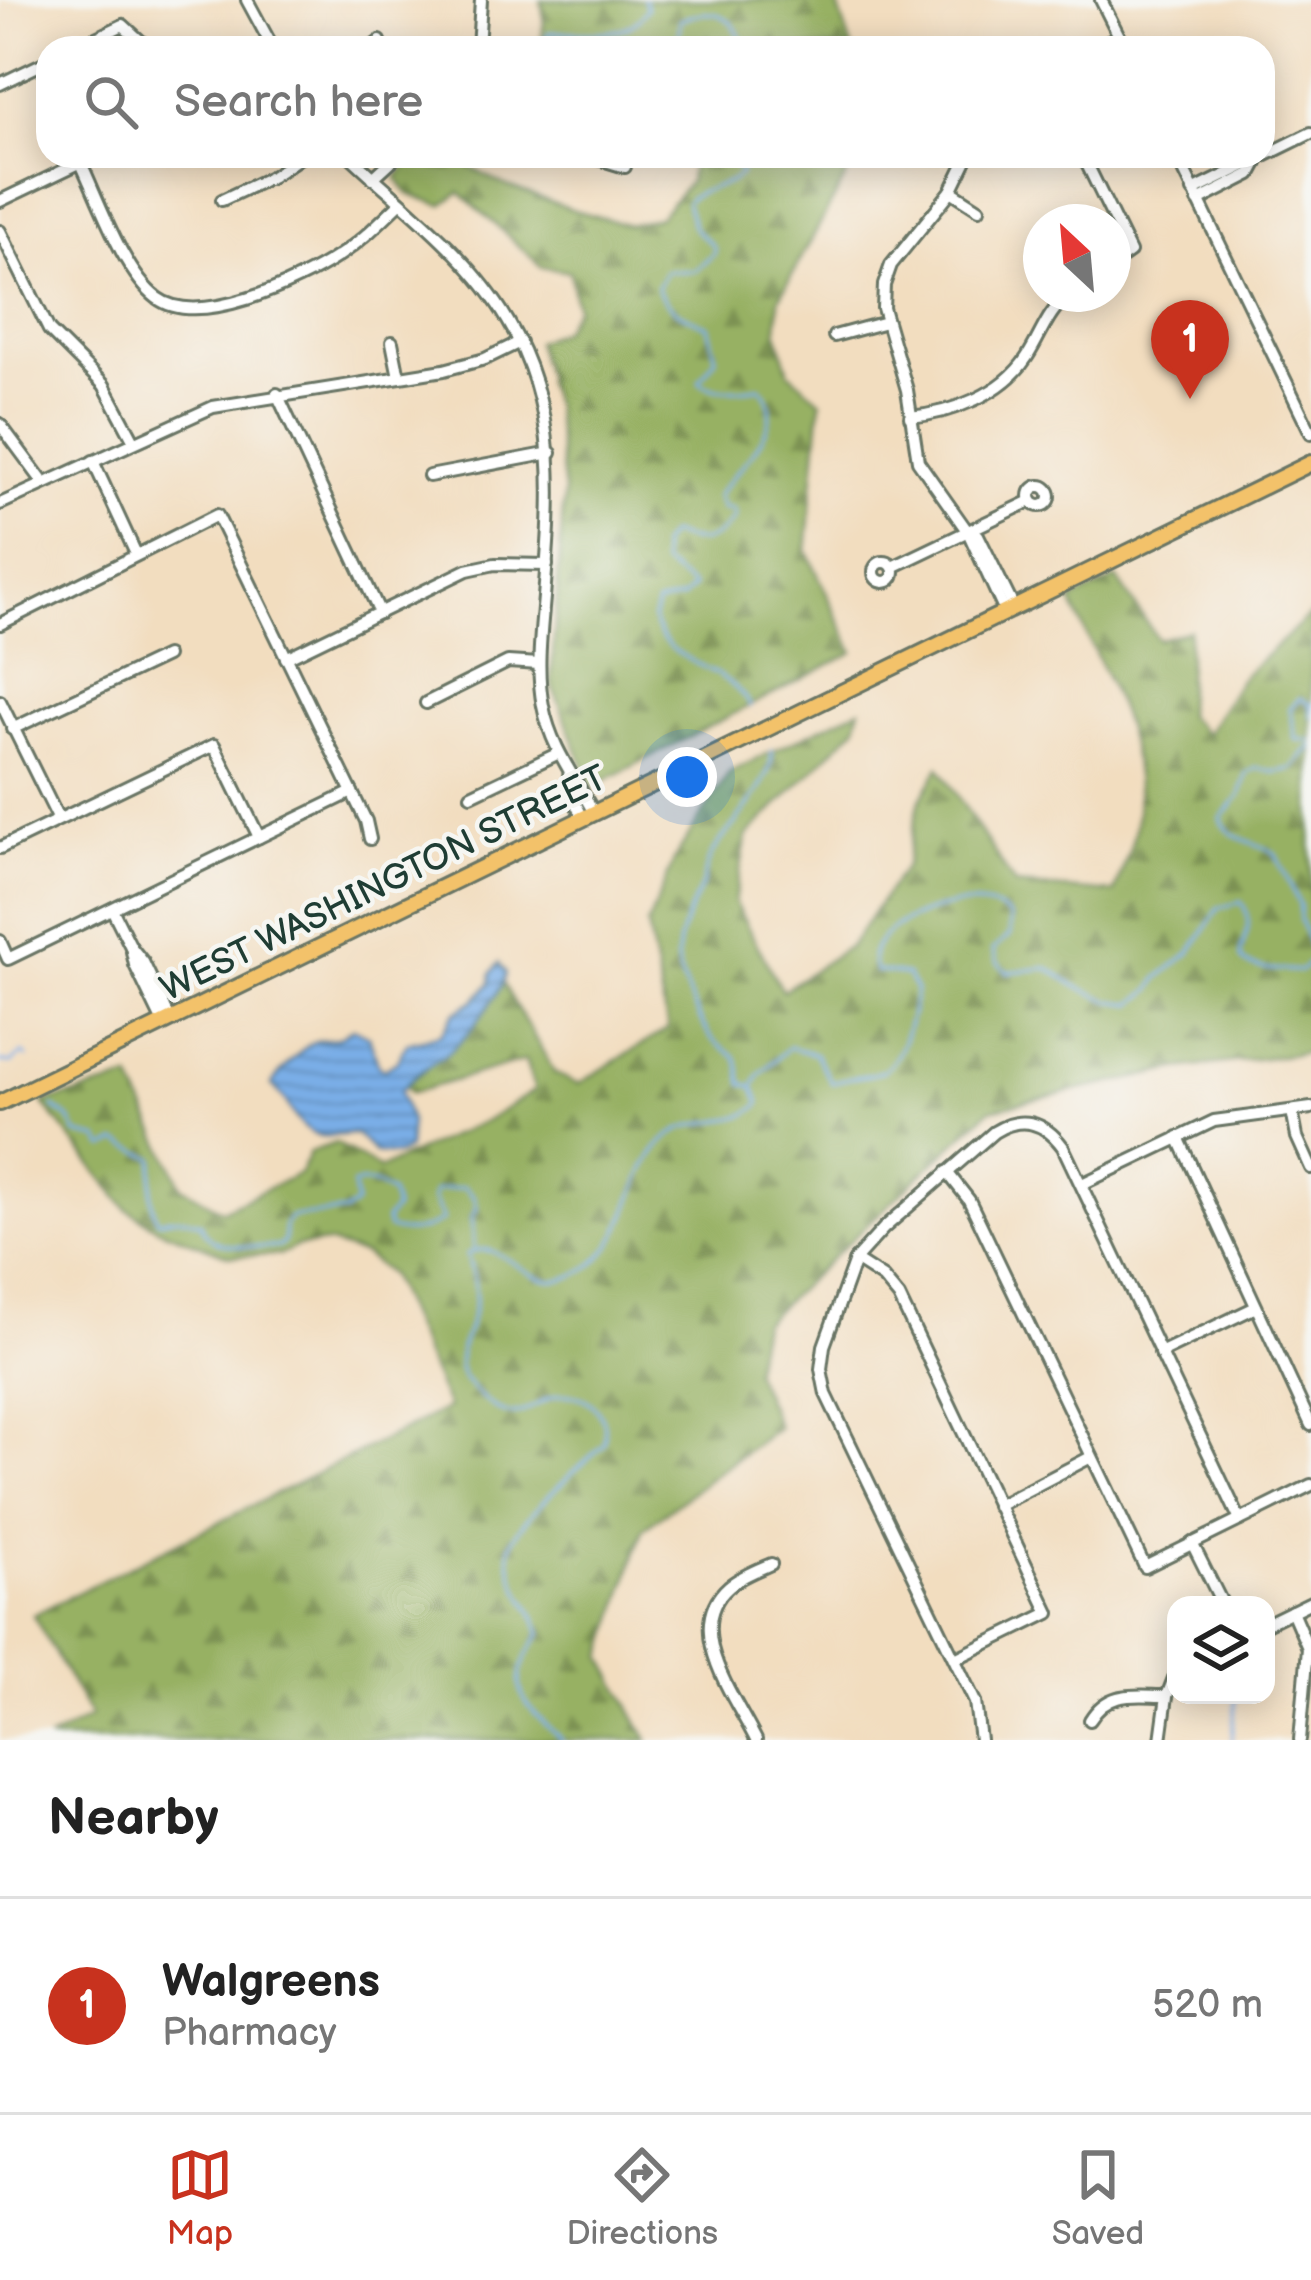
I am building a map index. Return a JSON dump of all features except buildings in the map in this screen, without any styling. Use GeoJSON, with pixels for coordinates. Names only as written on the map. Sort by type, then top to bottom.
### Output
{"type":"FeatureCollection","features":[{"type":"Feature","properties":{"kind":"main road","name":"WEST WASHINGTON STREET"},"geometry":{"type":"LineString","coordinates":[[0,1102],[1311,463]]}},
{"type":"Feature","properties":{"kind":"street"},"geometry":{"type":"LineString","coordinates":[[247,0],[266,36]]}},
{"type":"Feature","properties":{"kind":"street"},"geometry":{"type":"LineString","coordinates":[[479,36],[481,0]]}},
{"type":"Feature","properties":{"kind":"street"},"geometry":{"type":"LineString","coordinates":[[1101,0],[1117,36]]}},
{"type":"Feature","properties":{"kind":"street"},"geometry":{"type":"LineString","coordinates":[[101,36],[123,26],[134,36]]}},
{"type":"Feature","properties":{"kind":"street"},"geometry":{"type":"LineString","coordinates":[[0,84],[36,67]]}},
{"type":"Feature","properties":{"kind":"street"},"geometry":{"type":"LineString","coordinates":[[1275,147],[1311,133]]}},
{"type":"Feature","properties":{"kind":"street"},"geometry":{"type":"LineString","coordinates":[[0,201],[70,168]]}},
{"type":"Feature","properties":{"kind":"street"},"geometry":{"type":"LineString","coordinates":[[83,168],[135,274],[154,297],[175,309],[203,310],[306,275],[359,242],[400,203]]}},
{"type":"Feature","properties":{"kind":"street"},"geometry":{"type":"LineString","coordinates":[[222,200],[285,168]]}},
{"type":"Feature","properties":{"kind":"street"},"geometry":{"type":"LineString","coordinates":[[363,168],[496,302],[520,342],[541,396],[551,453],[539,664],[543,706],[569,775],[568,789],[588,816]]}},
{"type":"Feature","properties":{"kind":"street"},"geometry":{"type":"LineString","coordinates":[[373,178],[384,168]]}},
{"type":"Feature","properties":{"kind":"street"},"geometry":{"type":"LineString","coordinates":[[962,168],[950,191],[892,265],[883,297],[903,375],[915,452],[925,475],[968,532],[1010,610]]}},
{"type":"Feature","properties":{"kind":"street"},"geometry":{"type":"LineString","coordinates":[[1089,168],[1106,204]]}},
{"type":"Feature","properties":{"kind":"street"},"geometry":{"type":"LineString","coordinates":[[1183,168],[1311,433]]}},
{"type":"Feature","properties":{"kind":"street"},"geometry":{"type":"LineString","coordinates":[[1196,196],[1239,168]]}},
{"type":"Feature","properties":{"kind":"street"},"geometry":{"type":"LineString","coordinates":[[950,191],[979,209]]}},
{"type":"Feature","properties":{"kind":"street"},"geometry":{"type":"LineString","coordinates":[[0,231],[50,329],[104,385],[134,442]]}},
{"type":"Feature","properties":{"kind":"street"},"geometry":{"type":"LineString","coordinates":[[910,417],[955,408],[1004,381],[1025,360],[1051,312]]}},
{"type":"Feature","properties":{"kind":"street"},"geometry":{"type":"LineString","coordinates":[[834,336],[886,322]]}},
{"type":"Feature","properties":{"kind":"street"},"geometry":{"type":"LineString","coordinates":[[392,341],[399,376]]}},
{"type":"Feature","properties":{"kind":"street"},"geometry":{"type":"LineString","coordinates":[[0,504],[213,407],[485,359],[520,342]]}},
{"type":"Feature","properties":{"kind":"street"},"geometry":{"type":"LineString","coordinates":[[277,394],[380,613]]}},
{"type":"Feature","properties":{"kind":"street"},"geometry":{"type":"LineString","coordinates":[[0,424],[43,482]]}},
{"type":"Feature","properties":{"kind":"street"},"geometry":{"type":"LineString","coordinates":[[429,476],[551,453]]}},
{"type":"Feature","properties":{"kind":"street"},"geometry":{"type":"LineString","coordinates":[[93,461],[136,554]]}},
{"type":"Feature","properties":{"kind":"street"},"geometry":{"type":"LineString","coordinates":[[893,567],[1031,501]]}},
{"type":"Feature","properties":{"kind":"street"},"geometry":{"type":"LineString","coordinates":[[0,624],[217,514],[352,792],[370,839]]}},
{"type":"Feature","properties":{"kind":"street"},"geometry":{"type":"LineString","coordinates":[[286,658],[467,570],[495,564],[547,565]]}},
{"type":"Feature","properties":{"kind":"street"},"geometry":{"type":"LineString","coordinates":[[12,729],[166,656]]}},
{"type":"Feature","properties":{"kind":"street"},"geometry":{"type":"LineString","coordinates":[[426,703],[508,662],[539,664]]}},
{"type":"Feature","properties":{"kind":"street"},"geometry":{"type":"LineString","coordinates":[[0,700],[58,818]]}},
{"type":"Feature","properties":{"kind":"street"},"geometry":{"type":"LineString","coordinates":[[0,848],[214,745],[259,836]]}},
{"type":"Feature","properties":{"kind":"street"},"geometry":{"type":"LineString","coordinates":[[471,795],[559,753]]}},
{"type":"Feature","properties":{"kind":"street"},"geometry":{"type":"LineString","coordinates":[[0,941],[8,959],[352,792]]}},
{"type":"Feature","properties":{"kind":"street"},"geometry":{"type":"LineString","coordinates":[[112,909],[135,965],[167,1021]]}},
{"type":"Feature","properties":{"kind":"street"},"geometry":{"type":"LineString","coordinates":[[1082,1184],[1214,1121],[1311,1108]]}},
{"type":"Feature","properties":{"kind":"street"},"geometry":{"type":"LineString","coordinates":[[1292,1111],[1311,1168]]}},
{"type":"Feature","properties":{"kind":"street"},"geometry":{"type":"LineString","coordinates":[[980,1740],[975,1702],[823,1382],[824,1346],[855,1260],[884,1228],[994,1132],[1014,1121],[1026,1121],[1048,1130],[1059,1141],[1240,1520]]}},
{"type":"Feature","properties":{"kind":"street"},"geometry":{"type":"LineString","coordinates":[[1178,1137],[1311,1425]]}},
{"type":"Feature","properties":{"kind":"street"},"geometry":{"type":"LineString","coordinates":[[947,1172],[970,1200],[1145,1567],[1311,1485]]}},
{"type":"Feature","properties":{"kind":"street"},"geometry":{"type":"LineString","coordinates":[[855,1260],[884,1277],[896,1292],[1049,1613],[955,1659]]}},
{"type":"Feature","properties":{"kind":"street"},"geometry":{"type":"LineString","coordinates":[[1160,1353],[1256,1306]]}},
{"type":"Feature","properties":{"kind":"street"},"geometry":{"type":"LineString","coordinates":[[998,1506],[1091,1457]]}},
{"type":"Feature","properties":{"kind":"street"},"geometry":{"type":"LineString","coordinates":[[1192,1543],[1218,1596]]}},
{"type":"Feature","properties":{"kind":"street"},"geometry":{"type":"LineString","coordinates":[[756,1740],[714,1654],[709,1627],[711,1612],[726,1589],[771,1564]]}},
{"type":"Feature","properties":{"kind":"street"},"geometry":{"type":"LineString","coordinates":[[1275,1620],[1311,1602]]}},
{"type":"Feature","properties":{"kind":"street"},"geometry":{"type":"LineString","coordinates":[[1292,1611],[1308,1648],[1308,1717],[1300,1740]]}},
{"type":"Feature","properties":{"kind":"street"},"geometry":{"type":"LineString","coordinates":[[1090,1720],[1104,1703],[1118,1696],[1167,1696],[1161,1740]]}},
{"type":"Feature","properties":{"kind":"green space"},"geometry":{"type":"Polygon","coordinates":[[[541,0],[836,0],[848,36],[542,36],[541,0]]]}},
{"type":"Feature","properties":{"kind":"green space"},"geometry":{"type":"Polygon","coordinates":[[[404,168],[472,168],[574,210],[629,225],[659,217],[689,182],[691,168],[850,168],[779,299],[777,332],[789,372],[821,401],[807,551],[854,652],[592,787],[551,682],[564,492],[554,409],[536,342],[562,330],[576,307],[570,272],[542,267],[460,192],[442,205],[408,194],[397,178],[404,168]]]}},
{"type":"Feature","properties":{"kind":"green space"},"geometry":{"type":"Polygon","coordinates":[[[1117,578],[1158,640],[1189,630],[1186,715],[1206,734],[1241,678],[1311,614],[1311,1052],[1177,1069],[991,1109],[762,1323],[753,1370],[778,1427],[643,1529],[603,1657],[648,1740],[48,1740],[91,1717],[33,1615],[448,1408],[389,1274],[365,1255],[328,1243],[297,1246],[280,1255],[229,1256],[157,1228],[127,1209],[43,1103],[131,1079],[182,1187],[222,1210],[300,1173],[310,1152],[336,1143],[379,1169],[491,1118],[535,1090],[525,1060],[411,1093],[404,1086],[465,1037],[503,983],[554,1073],[578,1084],[668,1029],[647,926],[676,856],[730,772],[860,709],[856,727],[747,836],[734,902],[782,991],[851,945],[906,865],[919,803],[939,767],[1015,885],[1114,893],[1136,822],[1135,765],[1119,708],[1071,601],[1117,578]]]}},
{"type":"Feature","properties":{"kind":"water"},"geometry":{"type":"Polygon","coordinates":[[[499,963],[506,973],[503,983],[478,1021],[455,1047],[400,1092],[410,1121],[408,1149],[398,1155],[375,1153],[356,1134],[327,1136],[309,1131],[272,1085],[311,1043],[337,1038],[353,1028],[369,1036],[379,1067],[384,1069],[397,1061],[407,1043],[441,1034],[454,1013],[490,983],[499,963]]]}},
{"type":"Feature","properties":{"kind":"waterway"},"geometry":{"type":"LineString","coordinates":[[547,36],[628,27],[647,8],[644,0]]}},
{"type":"Feature","properties":{"kind":"waterway"},"geometry":{"type":"LineString","coordinates":[[679,36],[680,21],[705,13],[731,22],[739,36]]}},
{"type":"Feature","properties":{"kind":"waterway"},"geometry":{"type":"LineString","coordinates":[[737,168],[741,173],[729,183],[699,192],[686,202],[694,228],[714,247],[714,254],[694,271],[666,271],[657,287],[671,307],[708,326],[716,358],[699,381],[720,389],[760,387],[769,400],[770,415],[758,444],[717,496],[723,509],[732,509],[735,516],[728,525],[707,540],[670,534],[660,546],[662,564],[693,587],[683,598],[657,604],[653,619],[670,647],[726,680],[750,706]]}},
{"type":"Feature","properties":{"kind":"waterway"},"geometry":{"type":"LineString","coordinates":[[1311,716],[1311,705],[1300,698],[1290,708],[1296,739],[1311,741]]}},
{"type":"Feature","properties":{"kind":"waterway"},"geometry":{"type":"LineString","coordinates":[[1311,746],[1292,769],[1257,768],[1247,773],[1240,796],[1221,818],[1230,832],[1275,853],[1300,906],[1311,951]]}},
{"type":"Feature","properties":{"kind":"waterway"},"geometry":{"type":"LineString","coordinates":[[562,1740],[535,1714],[521,1692],[522,1667],[541,1634],[513,1575],[510,1549],[529,1517],[604,1444],[604,1425],[590,1403],[573,1396],[554,1397],[521,1412],[503,1412],[465,1379],[459,1358],[475,1296],[467,1255],[489,1250],[547,1280],[582,1272],[612,1242],[661,1144],[687,1127],[741,1116],[760,1103],[754,1087],[742,1083],[734,1055],[713,1040],[703,1024],[677,957],[711,856],[767,776],[772,750]]}},
{"type":"Feature","properties":{"kind":"waterway"},"geometry":{"type":"LineString","coordinates":[[755,1084],[789,1047],[815,1054],[832,1083],[888,1067],[905,1036],[916,991],[907,975],[876,971],[873,954],[899,925],[947,907],[994,907],[1010,917],[1010,935],[993,950],[1008,972],[1048,968],[1110,1001],[1133,1004],[1191,952],[1219,908],[1241,902],[1248,917],[1241,959],[1267,969],[1300,971],[1311,961]]}},
{"type":"Feature","properties":{"kind":"waterway"},"geometry":{"type":"LineString","coordinates":[[0,1062],[12,1063],[23,1053],[27,1057]]}},
{"type":"Feature","properties":{"kind":"waterway"},"geometry":{"type":"LineString","coordinates":[[53,1107],[69,1118],[77,1134],[99,1139],[105,1148],[118,1142],[154,1158],[152,1198],[158,1221],[180,1218],[201,1223],[205,1233],[222,1244],[278,1247],[291,1217],[345,1212],[356,1204],[353,1185],[364,1183],[391,1194],[395,1209],[386,1219],[388,1228],[402,1232],[443,1220],[432,1198],[435,1191],[464,1187],[475,1198],[477,1209],[472,1217],[474,1249]]}},
{"type":"Feature","properties":{"kind":"waterway"},"geometry":{"type":"LineString","coordinates":[[1232,1740],[1235,1704]]}},
{"type":"Feature","properties":{"kind":"place","name":"Walgreens"},"geometry":{"type":"Point","coordinates":[1190,399]}}]}
